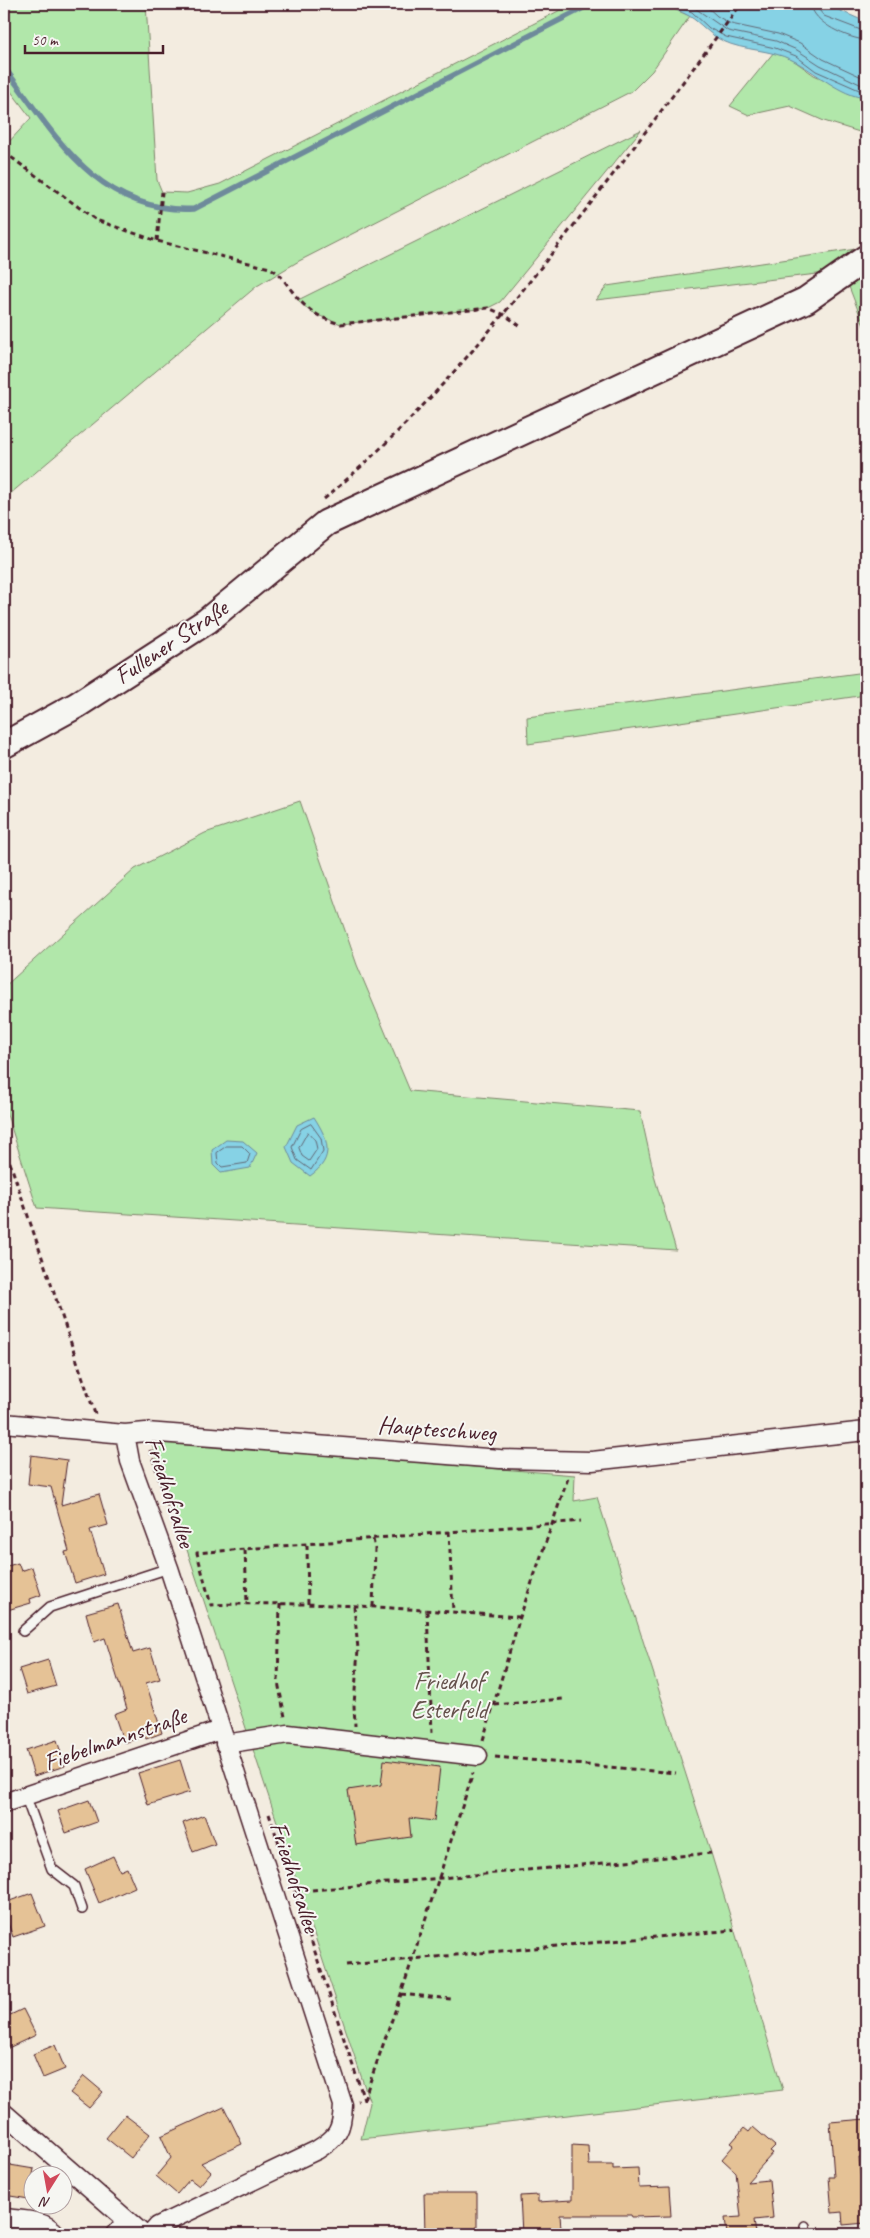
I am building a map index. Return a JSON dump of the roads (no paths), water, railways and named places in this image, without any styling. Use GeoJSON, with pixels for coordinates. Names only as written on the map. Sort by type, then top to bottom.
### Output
{"type":"FeatureCollection","features":[{"type":"Feature","properties":{"kind":"main road","name":"Fullener Straße"},"geometry":{"type":"LineString","coordinates":[[4,745],[77,705],[207,621],[324,512],[806,300],[866,258]]}},
{"type":"Feature","properties":{"kind":"street","name":"Haupteschweg"},"geometry":{"type":"LineString","coordinates":[[4,1423],[98,1430],[125,1434],[146,1432],[500,1460],[570,1462],[866,1431]]}},
{"type":"Feature","properties":{"kind":"street","name":"Friedhofsallee"},"geometry":{"type":"LineString","coordinates":[[125,1434],[130,1461],[169,1568],[343,2105],[342,2122],[334,2140],[317,2150],[158,2226],[151,2234]]}},
{"type":"Feature","properties":{"kind":"street","name":"Fiebelmannstraße"},"geometry":{"type":"LineString","coordinates":[[4,1803],[25,1795],[223,1737],[288,1734],[478,1756]]}},
{"type":"Feature","properties":{"kind":"street"},"geometry":{"type":"LineString","coordinates":[[4,2113],[143,2234]]}},
{"type":"Feature","properties":{"kind":"street"},"geometry":{"type":"LineString","coordinates":[[4,2218],[40,2223],[52,2229],[56,2234]]}},
{"type":"Feature","properties":{"kind":"street"},"geometry":{"type":"LineString","coordinates":[[115,2234],[127,2221]]}},
{"type":"Feature","properties":{"kind":"lane"},"geometry":{"type":"LineString","coordinates":[[23,1631],[50,1607],[169,1568]]}},
{"type":"Feature","properties":{"kind":"lane","name":"Fiebelmannstraße"},"geometry":{"type":"LineString","coordinates":[[25,1795],[52,1869],[74,1886],[82,1908]]}},
{"type":"Feature","properties":{"kind":"water"},"geometry":{"type":"Polygon","coordinates":[[[662,4],[825,4],[866,22],[866,98],[837,88],[784,56],[740,47],[723,41],[689,16],[662,4]]]}},
{"type":"Feature","properties":{"kind":"water"},"geometry":{"type":"Polygon","coordinates":[[[314,1117],[323,1133],[327,1148],[324,1162],[310,1176],[293,1163],[286,1147],[297,1125],[314,1117]]]}},
{"type":"Feature","properties":{"kind":"water"},"geometry":{"type":"Polygon","coordinates":[[[226,1140],[243,1141],[257,1153],[250,1168],[221,1173],[213,1165],[212,1150],[226,1140]]]}},
{"type":"Feature","properties":{"kind":"waterway"},"geometry":{"type":"LineString","coordinates":[[4,67],[61,143],[82,165],[105,184],[131,198],[160,207],[194,209],[591,4]]}},
{"type":"Feature","properties":{"kind":"park label","name":"Friedhof Esterfeld"},"geometry":{"type":"Point","coordinates":[449,1696]}}]}
